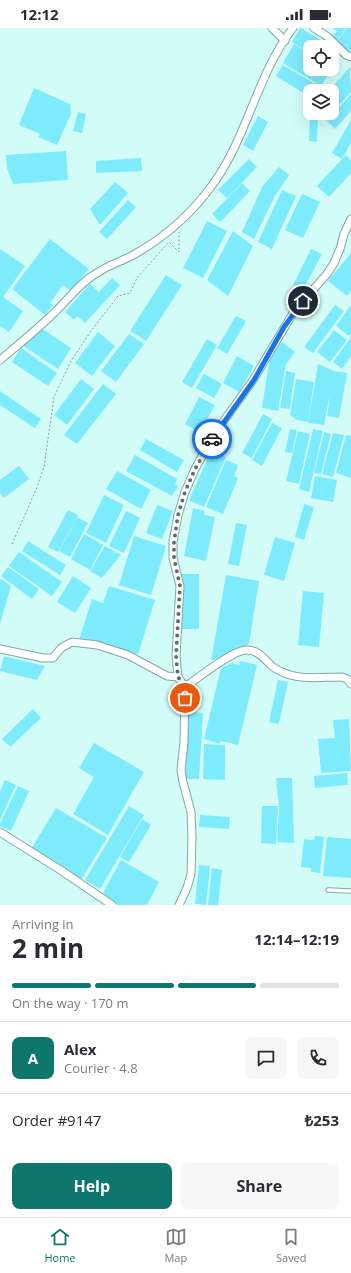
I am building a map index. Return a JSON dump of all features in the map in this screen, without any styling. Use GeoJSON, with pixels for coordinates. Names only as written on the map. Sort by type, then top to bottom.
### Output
{"type":"FeatureCollection","features":[{"type":"Feature","properties":{"kind":"street"},"geometry":{"type":"LineString","coordinates":[[272,28],[285,41]]}},
{"type":"Feature","properties":{"kind":"street"},"geometry":{"type":"LineString","coordinates":[[0,360],[55,312],[97,272],[134,255],[154,243],[197,204],[214,184],[231,154],[246,125],[269,67],[294,28]]}},
{"type":"Feature","properties":{"kind":"street"},"geometry":{"type":"LineString","coordinates":[[314,28],[328,37],[351,58]]}},
{"type":"Feature","properties":{"kind":"street"},"geometry":{"type":"LineString","coordinates":[[178,905],[187,888],[190,874],[192,838],[191,812],[181,770],[184,742],[185,687],[178,677],[176,656],[180,586],[174,558],[174,542],[178,515],[185,492],[195,469],[213,436],[254,380],[295,310],[327,274],[334,263],[351,219]]}},
{"type":"Feature","properties":{"kind":"street"},"geometry":{"type":"LineString","coordinates":[[0,649],[43,658],[53,658],[61,648],[72,642],[97,645],[128,655],[167,676],[178,677]]}},
{"type":"Feature","properties":{"kind":"street"},"geometry":{"type":"LineString","coordinates":[[185,687],[214,666],[245,650],[260,654],[274,668],[287,674],[303,678],[342,677],[347,679],[351,684]]}},
{"type":"Feature","properties":{"kind":"street"},"geometry":{"type":"LineString","coordinates":[[0,832],[112,905]]}},
{"type":"Feature","properties":{"kind":"lane"},"geometry":{"type":"LineString","coordinates":[[328,890],[351,890]]}},
{"type":"Feature","properties":{"kind":"path"},"geometry":{"type":"LineString","coordinates":[[12,544],[36,490],[44,467],[54,397],[71,361],[91,331],[118,296],[130,293],[137,278],[169,242],[179,252],[179,221]]}},
{"type":"Feature","properties":{"kind":"building"},"geometry":{"type":"Polygon","coordinates":[[[300,28],[321,40],[303,40],[303,49],[292,42],[300,28]]]}},
{"type":"Feature","properties":{"kind":"building"},"geometry":{"type":"Polygon","coordinates":[[[333,28],[346,28],[338,40],[336,40],[332,37],[337,31],[333,28]]]}},
{"type":"Feature","properties":{"kind":"building"},"geometry":{"type":"Polygon","coordinates":[[[347,28],[351,28],[351,55],[339,45],[338,40],[347,28]]]}},
{"type":"Feature","properties":{"kind":"building"},"geometry":{"type":"Polygon","coordinates":[[[294,44],[303,50],[303,75],[283,63],[294,44]]]}},
{"type":"Feature","properties":{"kind":"building"},"geometry":{"type":"Polygon","coordinates":[[[283,65],[315,84],[303,84],[303,93],[276,76],[283,65]]]}},
{"type":"Feature","properties":{"kind":"building"},"geometry":{"type":"Polygon","coordinates":[[[350,67],[351,92],[339,106],[339,84],[335,84],[350,67]]]}},
{"type":"Feature","properties":{"kind":"building"},"geometry":{"type":"Polygon","coordinates":[[[304,76],[327,76],[322,84],[318,84],[304,76]]]}},
{"type":"Feature","properties":{"kind":"building"},"geometry":{"type":"Polygon","coordinates":[[[34,88],[70,104],[71,114],[57,145],[38,137],[40,134],[19,125],[34,88]]]}},
{"type":"Feature","properties":{"kind":"building"},"geometry":{"type":"Polygon","coordinates":[[[351,94],[351,111],[335,129],[327,121],[339,120],[339,108],[351,94]]]}},
{"type":"Feature","properties":{"kind":"building"},"geometry":{"type":"Polygon","coordinates":[[[78,112],[86,114],[82,133],[73,131],[78,112]]]}},
{"type":"Feature","properties":{"kind":"building"},"geometry":{"type":"Polygon","coordinates":[[[258,116],[268,122],[253,151],[243,145],[258,116]]]}},
{"type":"Feature","properties":{"kind":"building"},"geometry":{"type":"Polygon","coordinates":[[[310,120],[318,120],[317,142],[309,141],[310,120]]]}},
{"type":"Feature","properties":{"kind":"building"},"geometry":{"type":"Polygon","coordinates":[[[351,120],[351,143],[342,159],[332,153],[351,120]]]}},
{"type":"Feature","properties":{"kind":"building"},"geometry":{"type":"Polygon","coordinates":[[[66,151],[68,180],[13,184],[7,168],[6,155],[66,151]]]}},
{"type":"Feature","properties":{"kind":"building"},"geometry":{"type":"Polygon","coordinates":[[[346,155],[351,160],[351,173],[329,197],[317,186],[346,155]]]}},
{"type":"Feature","properties":{"kind":"building"},"geometry":{"type":"Polygon","coordinates":[[[141,158],[142,171],[96,173],[96,161],[141,158]]]}},
{"type":"Feature","properties":{"kind":"building"},"geometry":{"type":"Polygon","coordinates":[[[249,159],[257,167],[227,198],[218,190],[249,159]]]}},
{"type":"Feature","properties":{"kind":"building"},"geometry":{"type":"Polygon","coordinates":[[[279,167],[289,175],[275,196],[254,239],[242,232],[262,187],[279,167]]]}},
{"type":"Feature","properties":{"kind":"building"},"geometry":{"type":"Polygon","coordinates":[[[115,182],[128,193],[100,225],[90,209],[115,182]]]}},
{"type":"Feature","properties":{"kind":"building"},"geometry":{"type":"Polygon","coordinates":[[[242,183],[250,191],[220,222],[212,214],[242,183]]]}},
{"type":"Feature","properties":{"kind":"building"},"geometry":{"type":"Polygon","coordinates":[[[282,190],[296,196],[272,249],[258,242],[282,190]]]}},
{"type":"Feature","properties":{"kind":"building"},"geometry":{"type":"Polygon","coordinates":[[[302,194],[320,202],[303,238],[285,230],[302,194]]]}},
{"type":"Feature","properties":{"kind":"building"},"geometry":{"type":"Polygon","coordinates":[[[128,200],[136,207],[107,239],[99,232],[128,200]]]}},
{"type":"Feature","properties":{"kind":"building"},"geometry":{"type":"Polygon","coordinates":[[[207,221],[227,231],[203,278],[183,268],[207,221]]]}},
{"type":"Feature","properties":{"kind":"building"},"geometry":{"type":"Polygon","coordinates":[[[233,231],[253,246],[228,296],[207,280],[233,231]]]}},
{"type":"Feature","properties":{"kind":"building"},"geometry":{"type":"Polygon","coordinates":[[[50,239],[89,269],[71,291],[63,285],[50,303],[53,305],[45,315],[12,289],[50,239]]]}},
{"type":"Feature","properties":{"kind":"building"},"geometry":{"type":"Polygon","coordinates":[[[0,249],[25,266],[3,297],[23,311],[9,332],[0,326],[0,249]]]}},
{"type":"Feature","properties":{"kind":"building"},"geometry":{"type":"Polygon","coordinates":[[[311,249],[322,254],[303,290],[293,285],[311,249]]]}},
{"type":"Feature","properties":{"kind":"building"},"geometry":{"type":"Polygon","coordinates":[[[351,253],[351,291],[347,296],[328,281],[351,253]]]}},
{"type":"Feature","properties":{"kind":"building"},"geometry":{"type":"Polygon","coordinates":[[[166,275],[182,285],[146,341],[130,331],[166,275]]]}},
{"type":"Feature","properties":{"kind":"building"},"geometry":{"type":"Polygon","coordinates":[[[112,278],[120,285],[85,323],[77,316],[74,320],[65,312],[90,284],[99,292],[112,278]]]}},
{"type":"Feature","properties":{"kind":"building"},"geometry":{"type":"Polygon","coordinates":[[[335,305],[344,311],[313,353],[304,347],[335,305]]]}},
{"type":"Feature","properties":{"kind":"building"},"geometry":{"type":"Polygon","coordinates":[[[351,305],[351,333],[349,336],[336,326],[351,305]]]}},
{"type":"Feature","properties":{"kind":"building"},"geometry":{"type":"Polygon","coordinates":[[[236,316],[246,321],[227,354],[217,348],[236,316]]]}},
{"type":"Feature","properties":{"kind":"building"},"geometry":{"type":"Polygon","coordinates":[[[41,328],[71,348],[58,369],[22,345],[41,328]]]}},
{"type":"Feature","properties":{"kind":"building"},"geometry":{"type":"Polygon","coordinates":[[[334,330],[347,340],[330,362],[317,352],[334,330]]]}},
{"type":"Feature","properties":{"kind":"building"},"geometry":{"type":"Polygon","coordinates":[[[98,332],[115,346],[92,376],[75,363],[98,332]]]}},
{"type":"Feature","properties":{"kind":"building"},"geometry":{"type":"Polygon","coordinates":[[[129,334],[144,344],[116,382],[101,371],[129,334]]]}},
{"type":"Feature","properties":{"kind":"building"},"geometry":{"type":"Polygon","coordinates":[[[351,337],[351,356],[342,369],[333,362],[351,337]]]}},
{"type":"Feature","properties":{"kind":"building"},"geometry":{"type":"Polygon","coordinates":[[[207,339],[217,345],[192,388],[182,382],[207,339]]]}},
{"type":"Feature","properties":{"kind":"building"},"geometry":{"type":"Polygon","coordinates":[[[282,342],[295,352],[286,364],[278,411],[262,408],[270,356],[282,342]]]}},
{"type":"Feature","properties":{"kind":"building"},"geometry":{"type":"Polygon","coordinates":[[[21,348],[57,373],[48,386],[12,362],[21,348]]]}},
{"type":"Feature","properties":{"kind":"building"},"geometry":{"type":"Polygon","coordinates":[[[237,356],[254,366],[239,392],[223,383],[237,356]]]}},
{"type":"Feature","properties":{"kind":"building"},"geometry":{"type":"Polygon","coordinates":[[[318,364],[334,371],[347,373],[339,418],[327,416],[330,394],[324,425],[308,423],[318,364]]]}},
{"type":"Feature","properties":{"kind":"building"},"geometry":{"type":"Polygon","coordinates":[[[286,371],[295,373],[290,409],[280,408],[286,371]]]}},
{"type":"Feature","properties":{"kind":"building"},"geometry":{"type":"Polygon","coordinates":[[[204,374],[222,384],[214,398],[196,388],[204,374]]]}},
{"type":"Feature","properties":{"kind":"building"},"geometry":{"type":"Polygon","coordinates":[[[81,379],[94,389],[67,425],[54,415],[81,379]]]}},
{"type":"Feature","properties":{"kind":"building"},"geometry":{"type":"Polygon","coordinates":[[[296,379],[314,382],[308,422],[297,420],[290,415],[296,379]]]}},
{"type":"Feature","properties":{"kind":"building"},"geometry":{"type":"Polygon","coordinates":[[[103,384],[116,394],[77,444],[64,435],[103,384]]]}},
{"type":"Feature","properties":{"kind":"building"},"geometry":{"type":"Polygon","coordinates":[[[0,391],[41,419],[35,428],[0,405],[0,391]]]}},
{"type":"Feature","properties":{"kind":"building"},"geometry":{"type":"Polygon","coordinates":[[[199,397],[215,405],[200,432],[185,424],[199,397]]]}},
{"type":"Feature","properties":{"kind":"building"},"geometry":{"type":"Polygon","coordinates":[[[263,414],[272,419],[252,458],[242,453],[263,414]]]}},
{"type":"Feature","properties":{"kind":"building"},"geometry":{"type":"Polygon","coordinates":[[[272,423],[282,428],[262,466],[252,460],[272,423]]]}},
{"type":"Feature","properties":{"kind":"building"},"geometry":{"type":"Polygon","coordinates":[[[290,429],[297,430],[292,453],[285,452],[290,429]]]}},
{"type":"Feature","properties":{"kind":"building"},"geometry":{"type":"Polygon","coordinates":[[[313,429],[323,431],[309,492],[299,489],[313,429]]]}},
{"type":"Feature","properties":{"kind":"building"},"geometry":{"type":"Polygon","coordinates":[[[298,431],[310,434],[299,484],[286,481],[298,431]]]}},
{"type":"Feature","properties":{"kind":"building"},"geometry":{"type":"Polygon","coordinates":[[[324,432],[331,434],[321,474],[314,473],[324,432]]]}},
{"type":"Feature","properties":{"kind":"building"},"geometry":{"type":"Polygon","coordinates":[[[333,433],[344,435],[333,477],[322,474],[333,433]]]}},
{"type":"Feature","properties":{"kind":"building"},"geometry":{"type":"Polygon","coordinates":[[[346,435],[351,436],[351,478],[336,473],[346,435]]]}},
{"type":"Feature","properties":{"kind":"building"},"geometry":{"type":"Polygon","coordinates":[[[146,439],[184,460],[177,472],[140,450],[146,439]]]}},
{"type":"Feature","properties":{"kind":"building"},"geometry":{"type":"Polygon","coordinates":[[[211,451],[226,457],[204,507],[189,500],[211,451]]]}},
{"type":"Feature","properties":{"kind":"building"},"geometry":{"type":"Polygon","coordinates":[[[135,455],[177,479],[175,484],[178,486],[172,496],[126,471],[135,455]]]}},
{"type":"Feature","properties":{"kind":"building"},"geometry":{"type":"Polygon","coordinates":[[[226,460],[238,465],[234,476],[238,478],[223,514],[206,507],[226,460]]]}},
{"type":"Feature","properties":{"kind":"building"},"geometry":{"type":"Polygon","coordinates":[[[19,466],[29,479],[4,498],[0,493],[0,480],[19,466]]]}},
{"type":"Feature","properties":{"kind":"building"},"geometry":{"type":"Polygon","coordinates":[[[117,471],[151,490],[141,509],[106,489],[117,471]]]}},
{"type":"Feature","properties":{"kind":"building"},"geometry":{"type":"Polygon","coordinates":[[[315,476],[337,480],[333,502],[311,498],[315,476]]]}},
{"type":"Feature","properties":{"kind":"building"},"geometry":{"type":"Polygon","coordinates":[[[104,495],[124,505],[106,543],[86,533],[104,495]]]}},
{"type":"Feature","properties":{"kind":"building"},"geometry":{"type":"Polygon","coordinates":[[[304,504],[314,507],[304,540],[295,537],[304,504]]]}},
{"type":"Feature","properties":{"kind":"building"},"geometry":{"type":"Polygon","coordinates":[[[157,505],[173,511],[162,539],[146,533],[157,505]]]}},
{"type":"Feature","properties":{"kind":"building"},"geometry":{"type":"Polygon","coordinates":[[[193,508],[205,511],[204,515],[215,517],[206,561],[184,556],[193,508]]]}},
{"type":"Feature","properties":{"kind":"building"},"geometry":{"type":"Polygon","coordinates":[[[68,510],[78,515],[58,552],[48,547],[68,510]]]}},
{"type":"Feature","properties":{"kind":"building"},"geometry":{"type":"Polygon","coordinates":[[[126,511],[140,518],[124,553],[109,546],[126,511]]]}},
{"type":"Feature","properties":{"kind":"building"},"geometry":{"type":"Polygon","coordinates":[[[77,517],[88,523],[70,557],[59,551],[77,517]]]}},
{"type":"Feature","properties":{"kind":"building"},"geometry":{"type":"Polygon","coordinates":[[[236,523],[247,525],[239,566],[228,564],[236,523]]]}},
{"type":"Feature","properties":{"kind":"building"},"geometry":{"type":"Polygon","coordinates":[[[84,534],[103,545],[90,570],[71,559],[84,534]]]}},
{"type":"Feature","properties":{"kind":"building"},"geometry":{"type":"Polygon","coordinates":[[[134,536],[166,546],[151,595],[119,585],[134,536]]]}},
{"type":"Feature","properties":{"kind":"building"},"geometry":{"type":"Polygon","coordinates":[[[275,537],[295,543],[284,581],[264,575],[275,537]]]}},
{"type":"Feature","properties":{"kind":"building"},"geometry":{"type":"Polygon","coordinates":[[[28,541],[66,565],[60,575],[22,551],[28,541]]]}},
{"type":"Feature","properties":{"kind":"building"},"geometry":{"type":"Polygon","coordinates":[[[105,546],[121,555],[102,578],[90,571],[105,546]]]}},
{"type":"Feature","properties":{"kind":"building"},"geometry":{"type":"Polygon","coordinates":[[[19,552],[62,582],[52,596],[9,566],[19,552]]]}},
{"type":"Feature","properties":{"kind":"building"},"geometry":{"type":"Polygon","coordinates":[[[8,567],[39,589],[32,599],[1,576],[8,567]]]}},
{"type":"Feature","properties":{"kind":"building"},"geometry":{"type":"Polygon","coordinates":[[[181,574],[199,574],[199,629],[181,629],[181,574]]]}},
{"type":"Feature","properties":{"kind":"building"},"geometry":{"type":"Polygon","coordinates":[[[226,575],[259,581],[249,644],[211,661],[226,575]]]}},
{"type":"Feature","properties":{"kind":"building"},"geometry":{"type":"Polygon","coordinates":[[[73,576],[91,588],[75,613],[57,602],[73,576]]]}},
{"type":"Feature","properties":{"kind":"building"},"geometry":{"type":"Polygon","coordinates":[[[1,579],[11,586],[0,624],[0,581],[1,579]]]}},
{"type":"Feature","properties":{"kind":"building"},"geometry":{"type":"Polygon","coordinates":[[[109,586],[155,600],[138,654],[95,642],[79,640],[92,599],[103,603],[109,586]]]}},
{"type":"Feature","properties":{"kind":"building"},"geometry":{"type":"Polygon","coordinates":[[[303,591],[324,593],[319,647],[298,645],[303,591]]]}},
{"type":"Feature","properties":{"kind":"building"},"geometry":{"type":"Polygon","coordinates":[[[4,656],[45,666],[37,680],[0,671],[4,656]]]}},
{"type":"Feature","properties":{"kind":"building"},"geometry":{"type":"Polygon","coordinates":[[[240,661],[257,665],[238,745],[221,741],[220,744],[204,739],[221,668],[232,663],[239,665],[240,661]]]}},
{"type":"Feature","properties":{"kind":"building"},"geometry":{"type":"Polygon","coordinates":[[[278,680],[288,682],[279,724],[269,722],[278,680]]]}},
{"type":"Feature","properties":{"kind":"building"},"geometry":{"type":"Polygon","coordinates":[[[33,709],[41,718],[10,747],[2,739],[33,709]]]}},
{"type":"Feature","properties":{"kind":"building"},"geometry":{"type":"Polygon","coordinates":[[[189,712],[203,713],[199,779],[185,779],[189,712]]]}},
{"type":"Feature","properties":{"kind":"building"},"geometry":{"type":"Polygon","coordinates":[[[349,719],[351,771],[321,773],[318,739],[335,738],[333,720],[349,719]]]}},
{"type":"Feature","properties":{"kind":"building"},"geometry":{"type":"Polygon","coordinates":[[[94,743],[144,772],[108,835],[73,814],[94,777],[79,768],[94,743]]]}},
{"type":"Feature","properties":{"kind":"building"},"geometry":{"type":"Polygon","coordinates":[[[204,744],[225,745],[225,780],[203,779],[204,744]]]}},
{"type":"Feature","properties":{"kind":"building"},"geometry":{"type":"Polygon","coordinates":[[[347,773],[348,785],[315,788],[314,776],[347,773]]]}},
{"type":"Feature","properties":{"kind":"building"},"geometry":{"type":"Polygon","coordinates":[[[276,778],[292,778],[294,843],[277,842],[279,808],[276,778]]]}},
{"type":"Feature","properties":{"kind":"building"},"geometry":{"type":"Polygon","coordinates":[[[5,780],[16,785],[0,820],[0,791],[5,780]]]}},
{"type":"Feature","properties":{"kind":"building"},"geometry":{"type":"Polygon","coordinates":[[[18,786],[29,791],[11,831],[0,826],[0,824],[18,786]]]}},
{"type":"Feature","properties":{"kind":"building"},"geometry":{"type":"Polygon","coordinates":[[[129,806],[144,815],[100,889],[85,880],[129,806]]]}},
{"type":"Feature","properties":{"kind":"building"},"geometry":{"type":"Polygon","coordinates":[[[262,806],[278,806],[276,844],[261,843],[262,806]]]}},
{"type":"Feature","properties":{"kind":"building"},"geometry":{"type":"Polygon","coordinates":[[[56,808],[107,838],[81,880],[31,849],[56,808]]]}},
{"type":"Feature","properties":{"kind":"building"},"geometry":{"type":"Polygon","coordinates":[[[200,815],[230,817],[229,829],[199,827],[200,815]]]}},
{"type":"Feature","properties":{"kind":"building"},"geometry":{"type":"Polygon","coordinates":[[[142,819],[151,825],[129,862],[120,857],[142,819]]]}},
{"type":"Feature","properties":{"kind":"building"},"geometry":{"type":"Polygon","coordinates":[[[315,836],[324,837],[320,873],[311,872],[311,868],[301,867],[304,839],[314,840],[315,836]]]}},
{"type":"Feature","properties":{"kind":"building"},"geometry":{"type":"Polygon","coordinates":[[[327,837],[351,839],[351,878],[323,876],[327,837]]]}},
{"type":"Feature","properties":{"kind":"building"},"geometry":{"type":"Polygon","coordinates":[[[121,860],[159,882],[147,905],[118,905],[103,893],[121,860]]]}},
{"type":"Feature","properties":{"kind":"building"},"geometry":{"type":"Polygon","coordinates":[[[199,865],[210,866],[206,905],[195,904],[199,865]]]}},
{"type":"Feature","properties":{"kind":"building"},"geometry":{"type":"Polygon","coordinates":[[[212,868],[222,870],[218,905],[208,905],[212,868]]]}},
{"type":"Feature","properties":{"kind":"way so far"},"geometry":{"type":"LineString","coordinates":[[185,698],[185,687],[178,677],[176,656],[180,586],[174,558],[174,542],[178,515],[185,492],[195,469],[212,439]]}},
{"type":"Feature","properties":{"kind":"route"},"geometry":{"type":"LineString","coordinates":[[212,439],[254,380],[284,327],[303,301]]}}]}
